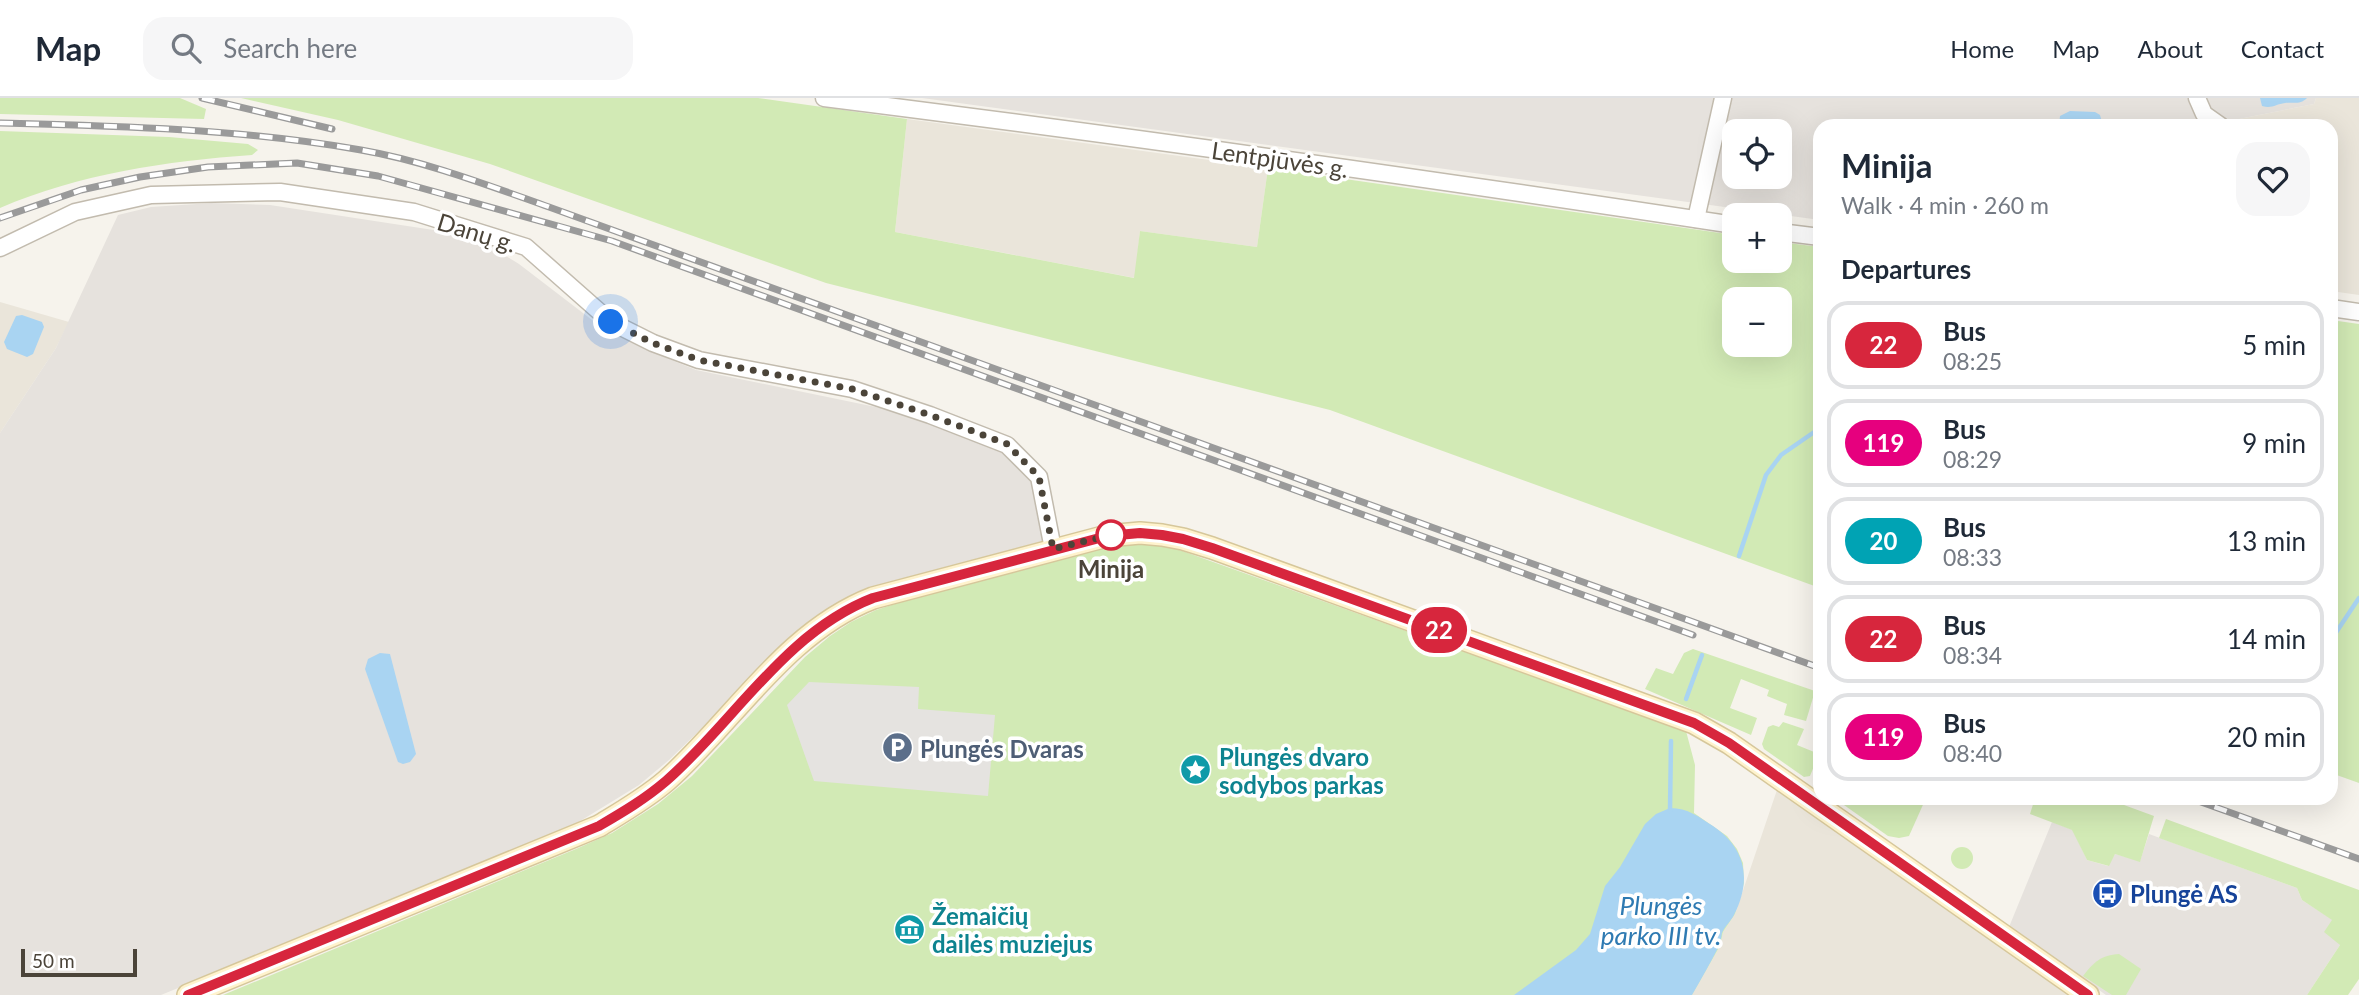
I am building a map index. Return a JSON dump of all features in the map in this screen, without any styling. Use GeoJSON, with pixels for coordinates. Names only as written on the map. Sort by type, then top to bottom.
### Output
{"type":"FeatureCollection","features":[{"type":"Feature","properties":{"kind":"main road"},"geometry":{"type":"LineString","coordinates":[[188,995],[599,826],[642,800],[667,780],[786,656],[818,629],[852,606],[1053,549],[1123,534],[1162,535],[1183,539],[1694,723],[1729,743],[1813,802]]}},
{"type":"Feature","properties":{"kind":"main road"},"geometry":{"type":"LineString","coordinates":[[1817,805],[2088,995]]}},
{"type":"Feature","properties":{"kind":"street","name":"Lentpjūvės g."},"geometry":{"type":"LineString","coordinates":[[824,98],[1089,132],[1722,223]]}},
{"type":"Feature","properties":{"kind":"street"},"geometry":{"type":"LineString","coordinates":[[1696,219],[1723,98]]}},
{"type":"Feature","properties":{"kind":"street"},"geometry":{"type":"LineString","coordinates":[[2197,98],[2204,114],[2211,119]]}},
{"type":"Feature","properties":{"kind":"street","name":"Danų g."},"geometry":{"type":"LineString","coordinates":[[0,248],[75,212],[151,195],[280,192],[415,212],[526,247],[611,322],[653,343],[699,360],[852,389],[1007,444],[1039,477],[1053,549]]}},
{"type":"Feature","properties":{"kind":"street"},"geometry":{"type":"LineString","coordinates":[[1792,234],[1813,236]]}},
{"type":"Feature","properties":{"kind":"street"},"geometry":{"type":"LineString","coordinates":[[2338,309],[2359,312]]}},
{"type":"Feature","properties":{"kind":"shaded area"},"geometry":{"type":"Polygon","coordinates":[[[922,98],[2316,98],[2314,104],[2239,119],[1813,119],[1813,219],[1792,216],[1792,203],[1722,203],[1722,207],[922,98]]]}},
{"type":"Feature","properties":{"kind":"shaded area"},"geometry":{"type":"Polygon","coordinates":[[[2316,98],[2359,98],[2359,295],[2338,292],[2338,119],[2239,119],[2314,104],[2316,98]]]}},
{"type":"Feature","properties":{"kind":"shaded area"},"geometry":{"type":"Polygon","coordinates":[[[907,119],[1268,168],[1257,247],[1140,231],[1135,278],[895,232],[907,119]]]}},
{"type":"Feature","properties":{"kind":"shaded area"},"geometry":{"type":"Polygon","coordinates":[[[212,203],[270,205],[453,233],[490,246],[519,264],[596,323],[647,350],[696,370],[900,412],[959,433],[1006,454],[1024,469],[1038,494],[1047,540],[870,587],[847,598],[807,626],[669,760],[639,785],[572,826],[161,995],[0,995],[0,433],[56,348],[118,215],[151,207],[212,203]]]}},
{"type":"Feature","properties":{"kind":"shaded area"},"geometry":{"type":"Polygon","coordinates":[[[0,302],[69,322],[56,348],[0,433],[0,302]]]}},
{"type":"Feature","properties":{"kind":"shaded area","name":"Plungės Dvaras"},"geometry":{"type":"Polygon","coordinates":[[[809,682],[919,687],[918,709],[995,715],[988,796],[814,781],[787,705],[809,682]]]}},
{"type":"Feature","properties":{"kind":"shaded area"},"geometry":{"type":"Polygon","coordinates":[[[1779,784],[2067,995],[1692,995],[1720,946],[1723,932],[1735,914],[1779,784]]]}},
{"type":"Feature","properties":{"kind":"shaded area"},"geometry":{"type":"Polygon","coordinates":[[[2052,822],[2073,830],[2087,860],[2108,866],[2115,854],[2140,861],[2149,834],[2297,888],[2302,900],[2333,920],[2340,945],[2307,995],[2106,995],[2009,927],[2052,822]]]}},
{"type":"Feature","properties":{"kind":"green space"},"geometry":{"type":"Polygon","coordinates":[[[0,98],[180,98],[206,109],[204,119],[0,114],[0,98]]]}},
{"type":"Feature","properties":{"kind":"green space"},"geometry":{"type":"Polygon","coordinates":[[[241,98],[758,98],[907,119],[895,232],[1134,278],[1140,231],[1257,247],[1268,168],[1722,233],[1722,273],[1792,273],[1792,244],[1813,246],[1813,585],[1330,410],[826,283],[490,164],[338,120],[241,98]]]}},
{"type":"Feature","properties":{"kind":"green space"},"geometry":{"type":"Polygon","coordinates":[[[0,131],[169,137],[248,144],[258,150],[252,155],[156,165],[92,178],[30,196],[0,208],[0,131]]]}},
{"type":"Feature","properties":{"kind":"green space"},"geometry":{"type":"Polygon","coordinates":[[[2338,321],[2359,324],[2359,783],[2338,776],[2338,321]]]}},
{"type":"Feature","properties":{"kind":"green space","name":"Plungės dvaro sodybos parkas"},"geometry":{"type":"Polygon","coordinates":[[[1150,542],[1174,548],[1686,731],[1695,765],[1694,813],[1727,836],[1737,849],[1743,863],[1744,883],[1735,914],[1723,932],[1720,946],[1692,995],[223,995],[612,833],[658,804],[692,776],[805,657],[851,622],[904,601],[1111,544],[1150,542]]]}},
{"type":"Feature","properties":{"kind":"green space"},"geometry":{"type":"Polygon","coordinates":[[[1693,649],[1813,690],[1806,721],[1784,715],[1787,704],[1767,696],[1769,690],[1741,679],[1730,708],[1757,718],[1751,735],[1645,689],[1656,668],[1673,674],[1684,653],[1693,649]]]}},
{"type":"Feature","properties":{"kind":"green space"},"geometry":{"type":"Polygon","coordinates":[[[1783,722],[1804,729],[1797,745],[1813,752],[1810,776],[1804,777],[1764,749],[1762,744],[1768,727],[1779,727],[1783,722]]]}},
{"type":"Feature","properties":{"kind":"green space"},"geometry":{"type":"Polygon","coordinates":[[[1844,805],[1923,805],[1909,836],[1888,836],[1844,805]]]}},
{"type":"Feature","properties":{"kind":"green space"},"geometry":{"type":"Polygon","coordinates":[[[2033,805],[2124,805],[2154,816],[2140,862],[2115,854],[2109,866],[2087,860],[2072,830],[2030,814],[2033,805]]]}},
{"type":"Feature","properties":{"kind":"green space"},"geometry":{"type":"Polygon","coordinates":[[[2166,819],[2359,890],[2359,979],[2348,995],[2307,995],[2340,945],[2324,932],[2332,920],[2302,900],[2297,888],[2159,838],[2166,819]]]}},
{"type":"Feature","properties":{"kind":"green space"},"geometry":{"type":"Polygon","coordinates":[[[1958,847],[1966,847],[1973,854],[1973,862],[1966,869],[1958,869],[1951,862],[1951,854],[1958,847]]]}},
{"type":"Feature","properties":{"kind":"green space"},"geometry":{"type":"Polygon","coordinates":[[[2119,954],[2141,969],[2126,995],[2112,995],[2083,976],[2098,960],[2119,954]]]}},
{"type":"Feature","properties":{"kind":"water"},"geometry":{"type":"Polygon","coordinates":[[[2260,98],[2307,98],[2269,107],[2262,106],[2260,98]]]}},
{"type":"Feature","properties":{"kind":"water"},"geometry":{"type":"Polygon","coordinates":[[[2070,111],[2095,112],[2101,119],[2060,119],[2060,116],[2070,111]]]}},
{"type":"Feature","properties":{"kind":"water"},"geometry":{"type":"Polygon","coordinates":[[[22,315],[42,322],[44,327],[33,354],[27,357],[7,349],[4,342],[16,316],[22,315]]]}},
{"type":"Feature","properties":{"kind":"water"},"geometry":{"type":"Polygon","coordinates":[[[380,653],[390,654],[416,754],[410,762],[403,764],[398,762],[365,669],[368,659],[380,653]]]}},
{"type":"Feature","properties":{"kind":"water","name":"Plungės parko III tv."},"geometry":{"type":"Polygon","coordinates":[[[1670,808],[1693,814],[1713,826],[1733,844],[1743,866],[1740,902],[1692,995],[1514,995],[1576,950],[1590,934],[1605,886],[1620,867],[1645,824],[1656,814],[1670,808]]]}},
{"type":"Feature","properties":{"kind":"waterway"},"geometry":{"type":"LineString","coordinates":[[1739,556],[1766,475],[1781,455],[1813,433]]}},
{"type":"Feature","properties":{"kind":"waterway"},"geometry":{"type":"LineString","coordinates":[[2338,630],[2359,598]]}},
{"type":"Feature","properties":{"kind":"waterway"},"geometry":{"type":"LineString","coordinates":[[1686,699],[1702,655]]}},
{"type":"Feature","properties":{"kind":"waterway"},"geometry":{"type":"LineString","coordinates":[[1670,811],[1671,741]]}},
{"type":"Feature","properties":{"kind":"railway"},"geometry":{"type":"LineString","coordinates":[[202,98],[332,129]]}},
{"type":"Feature","properties":{"kind":"railway"},"geometry":{"type":"LineString","coordinates":[[0,123],[136,127],[271,137],[361,150],[432,167],[1813,665]]}},
{"type":"Feature","properties":{"kind":"railway"},"geometry":{"type":"LineString","coordinates":[[0,218],[81,190],[140,177],[208,167],[297,163],[378,176],[612,241],[1693,635]]}},
{"type":"Feature","properties":{"kind":"railway"},"geometry":{"type":"LineString","coordinates":[[2209,805],[2359,859]]}},
{"type":"Feature","properties":{"kind":"bus line","name":"22"},"geometry":{"type":"LineString","coordinates":[[188,995],[599,826],[642,800],[667,780],[786,656],[818,629],[852,606],[1088,540],[1123,534],[1162,535],[1212,548],[1694,723],[1729,743],[1813,801]]}},
{"type":"Feature","properties":{"kind":"bus line","name":"22"},"geometry":{"type":"LineString","coordinates":[[1818,805],[2088,995]]}},
{"type":"Feature","properties":{"kind":"place","name":"Minija"},"geometry":{"type":"Point","coordinates":[1111,535]}},
{"type":"Feature","properties":{"kind":"place","name":"Plungės Dvaras"},"geometry":{"type":"Point","coordinates":[897,748]}},
{"type":"Feature","properties":{"kind":"place","name":"Plungės dvaro sodybos parkas"},"geometry":{"type":"Point","coordinates":[1196,770]}},
{"type":"Feature","properties":{"kind":"place","name":"Plungė AS"},"geometry":{"type":"Point","coordinates":[2107,893]}},
{"type":"Feature","properties":{"kind":"place","name":"Žemaičių dailės muziejus"},"geometry":{"type":"Point","coordinates":[909,929]}},
{"type":"Feature","properties":{"kind":"route"},"geometry":{"type":"LineString","coordinates":[[611,322],[653,343],[699,360],[852,389],[1007,444],[1039,477],[1053,549],[1111,535]]}}]}
